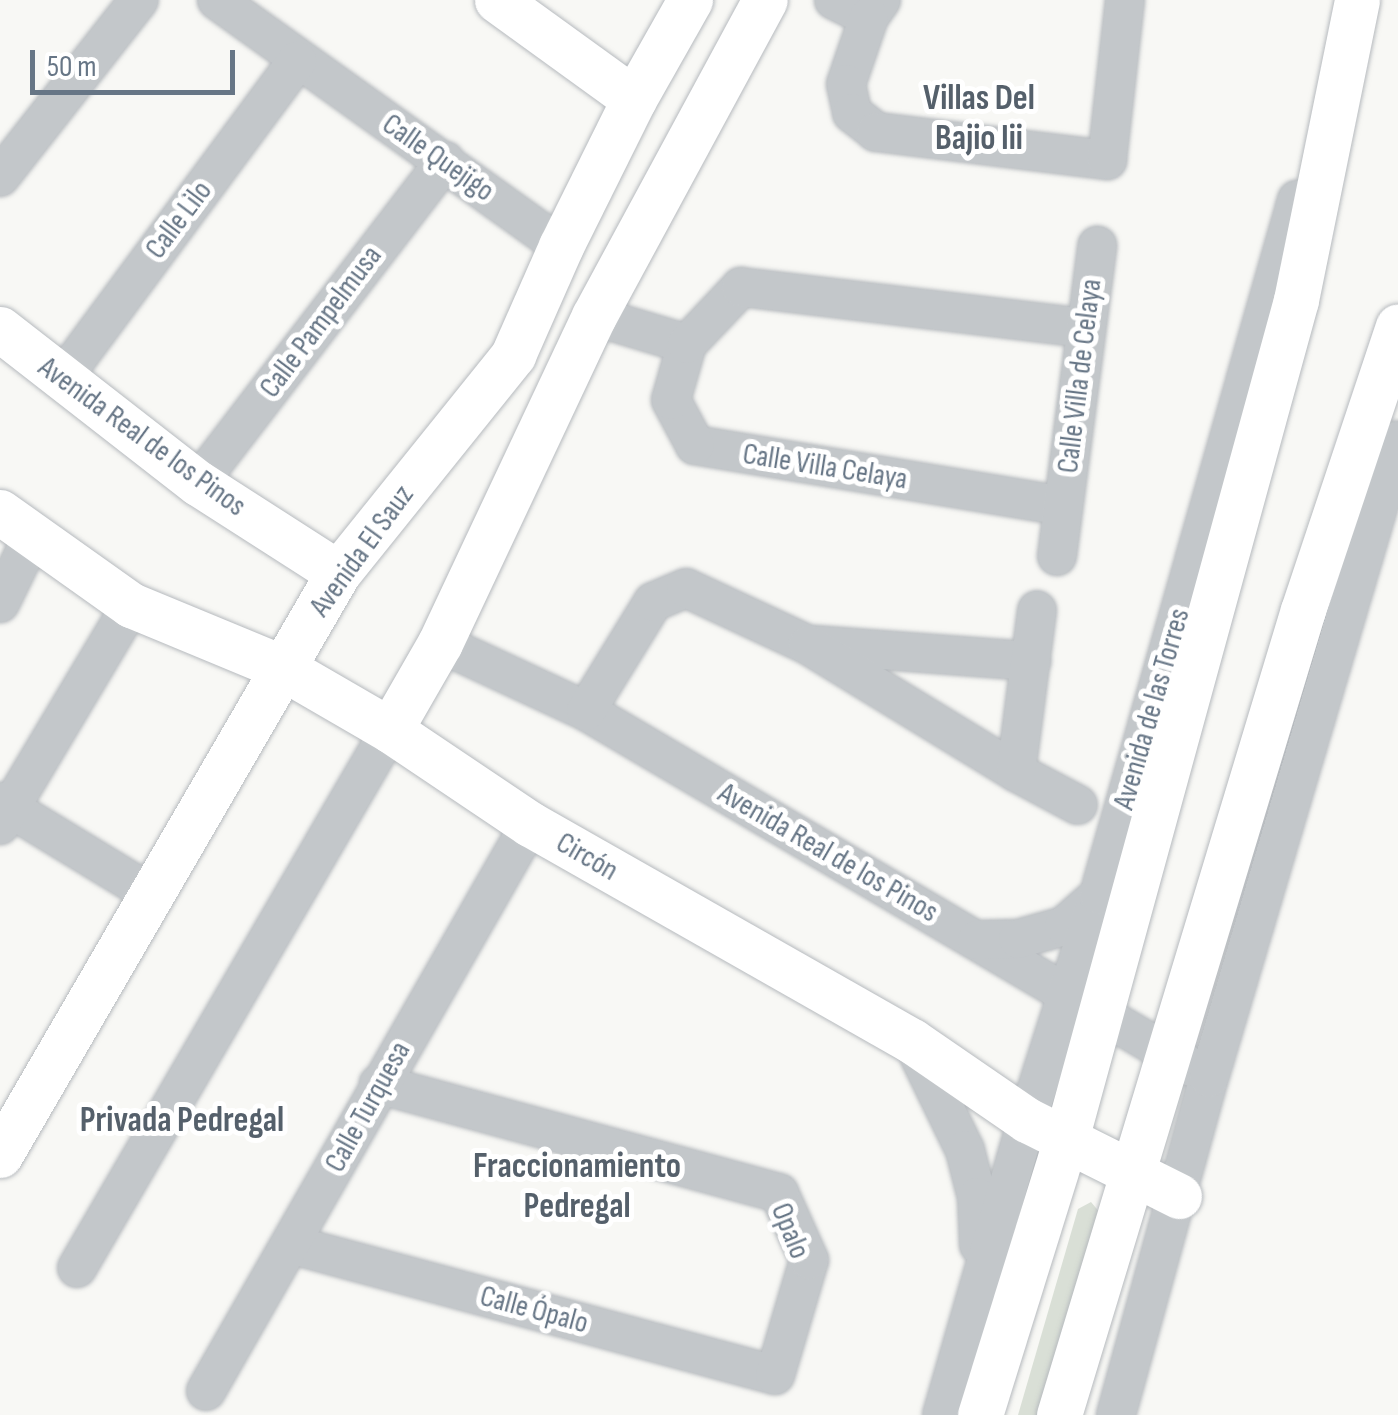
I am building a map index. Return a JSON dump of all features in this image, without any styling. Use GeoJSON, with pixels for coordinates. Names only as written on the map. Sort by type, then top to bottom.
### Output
{"type":"FeatureCollection","features":[{"type":"Feature","properties":{"kind":"main road"},"geometry":{"type":"LineString","coordinates":[[497,0],[634,99]]}},
{"type":"Feature","properties":{"kind":"main road","name":"Avenida El Sauz"},"geometry":{"type":"LineString","coordinates":[[0,1155],[338,573],[514,355],[561,246],[634,99],[690,0]]}},
{"type":"Feature","properties":{"kind":"main road"},"geometry":{"type":"LineString","coordinates":[[390,730],[440,643],[594,316],[765,0]]}},
{"type":"Feature","properties":{"kind":"main road","name":"Avenida de las Torres"},"geometry":{"type":"LineString","coordinates":[[980,1415],[1046,1130],[1296,300],[1356,0]]}},
{"type":"Feature","properties":{"kind":"main road"},"geometry":{"type":"LineString","coordinates":[[1060,1415],[1303,610],[1398,326]]}},
{"type":"Feature","properties":{"kind":"main road","name":"Avenida Real de los Pinos"},"geometry":{"type":"LineString","coordinates":[[0,329],[198,483],[338,573]]}},
{"type":"Feature","properties":{"kind":"main road","name":"Circón"},"geometry":{"type":"LineString","coordinates":[[16,525],[131,605],[283,668],[390,730],[530,824],[912,1042],[1046,1130],[1179,1196]]}},
{"type":"Feature","properties":{"kind":"street"},"geometry":{"type":"LineString","coordinates":[[0,177],[139,0]]}},
{"type":"Feature","properties":{"kind":"street","name":"Calle Quejigo"},"geometry":{"type":"LineString","coordinates":[[217,0],[297,61],[445,161],[561,246]]}},
{"type":"Feature","properties":{"kind":"street"},"geometry":{"type":"LineString","coordinates":[[834,0],[875,8],[846,84],[852,113],[876,132],[1107,160],[1125,0]]}},
{"type":"Feature","properties":{"kind":"street","name":"Avenida de las Torres"},"geometry":{"type":"LineString","coordinates":[[1084,1006],[1099,895],[1356,0]]}},
{"type":"Feature","properties":{"kind":"street","name":"Calle Lilo"},"geometry":{"type":"LineString","coordinates":[[61,380],[297,61]]}},
{"type":"Feature","properties":{"kind":"street","name":"Calle Pampelmusa"},"geometry":{"type":"LineString","coordinates":[[198,483],[445,161]]}},
{"type":"Feature","properties":{"kind":"street","name":"Calle Villa de Celaya"},"geometry":{"type":"LineString","coordinates":[[1057,556],[1097,246]]}},
{"type":"Feature","properties":{"kind":"street","name":"Calle Villa Celaya"},"geometry":{"type":"LineString","coordinates":[[1063,506],[695,445],[672,400],[687,344],[740,286],[1086,328]]}},
{"type":"Feature","properties":{"kind":"street"},"geometry":{"type":"LineString","coordinates":[[594,316],[687,344]]}},
{"type":"Feature","properties":{"kind":"street"},"geometry":{"type":"LineString","coordinates":[[1116,1415],[1209,1078],[1398,440]]}},
{"type":"Feature","properties":{"kind":"street"},"geometry":{"type":"LineString","coordinates":[[0,603],[16,525]]}},
{"type":"Feature","properties":{"kind":"street"},"geometry":{"type":"LineString","coordinates":[[586,711],[653,602],[686,588],[808,645],[1016,772],[1078,805]]}},
{"type":"Feature","properties":{"kind":"street"},"geometry":{"type":"LineString","coordinates":[[131,605],[3,812],[153,895]]}},
{"type":"Feature","properties":{"kind":"street"},"geometry":{"type":"LineString","coordinates":[[1016,772],[1037,610]]}},
{"type":"Feature","properties":{"kind":"street","name":"Avenida Real de los Pinos"},"geometry":{"type":"LineString","coordinates":[[440,643],[586,711],[1209,1078]]}},
{"type":"Feature","properties":{"kind":"street"},"geometry":{"type":"LineString","coordinates":[[808,645],[1030,661]]}},
{"type":"Feature","properties":{"kind":"street"},"geometry":{"type":"LineString","coordinates":[[77,1268],[390,730]]}},
{"type":"Feature","properties":{"kind":"street","name":"Calle Turquesa"},"geometry":{"type":"LineString","coordinates":[[206,1391],[293,1245],[379,1084],[530,824]]}},
{"type":"Feature","properties":{"kind":"street"},"geometry":{"type":"LineString","coordinates":[[976,940],[1018,939],[1064,926],[1099,895]]}},
{"type":"Feature","properties":{"kind":"street"},"geometry":{"type":"LineString","coordinates":[[912,1042],[965,1150],[977,1198],[981,1279]]}},
{"type":"Feature","properties":{"kind":"street","name":"Opalo"},"geometry":{"type":"LineString","coordinates":[[379,1084],[778,1193],[809,1260],[775,1375]]}},
{"type":"Feature","properties":{"kind":"street","name":"Avenida de las Torres"},"geometry":{"type":"LineString","coordinates":[[942,1415],[981,1279],[1046,1130]]}},
{"type":"Feature","properties":{"kind":"street","name":"Calle Ópalo"},"geometry":{"type":"LineString","coordinates":[[293,1245],[775,1375]]}},
{"type":"Feature","properties":{"kind":"shaded area"},"geometry":{"type":"Polygon","coordinates":[[[1091,1202],[1101,1214],[1044,1415],[1018,1415],[1078,1209],[1091,1202]]]}},
{"type":"Feature","properties":{"kind":"district","name":"Villas Del Bajio Iii"},"geometry":{"type":"Point","coordinates":[979,119]}},
{"type":"Feature","properties":{"kind":"district","name":"Privada Pedregal"},"geometry":{"type":"Point","coordinates":[182,1121]}},
{"type":"Feature","properties":{"kind":"district","name":"Fraccionamiento Pedregal"},"geometry":{"type":"Point","coordinates":[577,1187]}}]}
